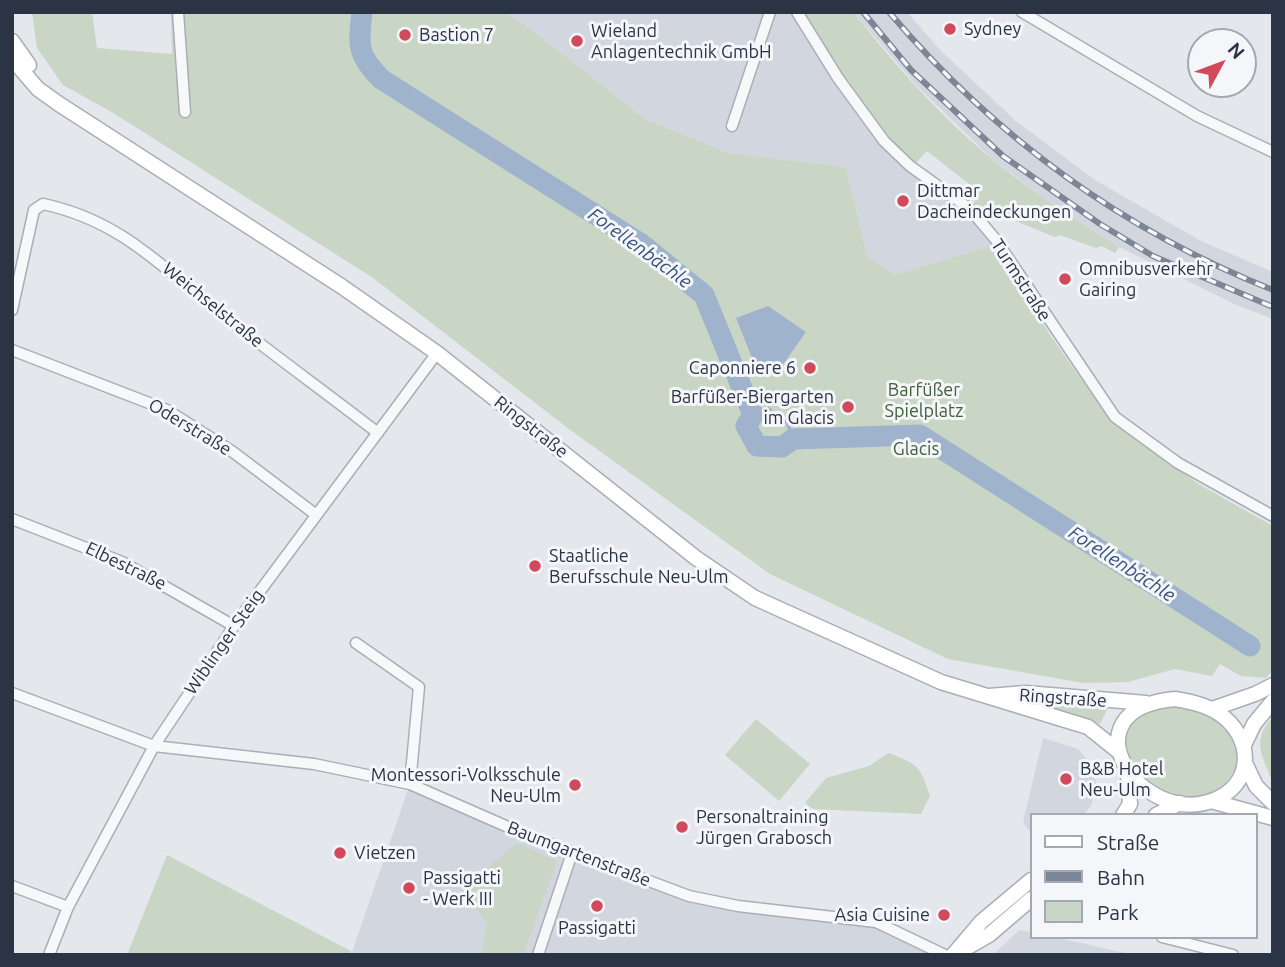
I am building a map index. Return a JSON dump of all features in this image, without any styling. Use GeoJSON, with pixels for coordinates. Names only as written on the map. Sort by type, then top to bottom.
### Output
{"type":"FeatureCollection","features":[{"type":"Feature","properties":{"kind":"main road","name":"Ringstraße"},"geometry":{"type":"LineString","coordinates":[[12,40],[28,65],[52,91],[97,127]]}},
{"type":"Feature","properties":{"kind":"main road","name":"Ringstraße"},"geometry":{"type":"LineString","coordinates":[[12,59],[38,89],[341,286],[437,353],[696,558],[755,598],[901,667],[980,697],[1075,722],[1097,733],[1118,751]]}},
{"type":"Feature","properties":{"kind":"main road"},"geometry":{"type":"LineString","coordinates":[[1212,709],[1273,685]]}},
{"type":"Feature","properties":{"kind":"main road","name":"Ringstraße"},"geometry":{"type":"LineString","coordinates":[[980,697],[1026,693],[1146,703]]}},
{"type":"Feature","properties":{"kind":"main road"},"geometry":{"type":"LineString","coordinates":[[1124,813],[1130,804],[1128,774],[1118,751],[1118,730],[1125,718],[1146,703],[1175,699],[1212,709],[1226,718],[1244,745],[1246,765],[1256,786],[1273,803]]}},
{"type":"Feature","properties":{"kind":"main road"},"geometry":{"type":"LineString","coordinates":[[1244,745],[1254,724],[1273,701]]}},
{"type":"Feature","properties":{"kind":"main road"},"geometry":{"type":"LineString","coordinates":[[1211,801],[1236,785],[1246,765]]}},
{"type":"Feature","properties":{"kind":"main road"},"geometry":{"type":"LineString","coordinates":[[1128,774],[1145,789],[1180,803]]}},
{"type":"Feature","properties":{"kind":"main road"},"geometry":{"type":"LineString","coordinates":[[1160,813],[1180,803],[1211,801],[1255,813]]}},
{"type":"Feature","properties":{"kind":"main road"},"geometry":{"type":"LineString","coordinates":[[954,955],[981,922],[1030,881]]}},
{"type":"Feature","properties":{"kind":"main road"},"geometry":{"type":"LineString","coordinates":[[954,955],[989,934],[1029,904]]}},
{"type":"Feature","properties":{"kind":"street"},"geometry":{"type":"LineString","coordinates":[[178,12],[185,113]]}},
{"type":"Feature","properties":{"kind":"street"},"geometry":{"type":"LineString","coordinates":[[732,126],[770,12]]}},
{"type":"Feature","properties":{"kind":"street","name":"Turmstraße"},"geometry":{"type":"LineString","coordinates":[[797,12],[838,78],[884,141],[910,166],[970,209],[996,240],[1115,417],[1188,469],[1273,516]]}},
{"type":"Feature","properties":{"kind":"street"},"geometry":{"type":"LineString","coordinates":[[1022,12],[1197,116],[1273,152]]}},
{"type":"Feature","properties":{"kind":"street","name":"Weichselstraße"},"geometry":{"type":"LineString","coordinates":[[12,310],[25,240],[37,206],[43,204],[86,216],[140,246],[218,311],[378,433]]}},
{"type":"Feature","properties":{"kind":"street","name":"Oderstraße"},"geometry":{"type":"LineString","coordinates":[[12,350],[167,410],[222,444],[315,514]]}},
{"type":"Feature","properties":{"kind":"street","name":"Wiblinger Steig"},"geometry":{"type":"LineString","coordinates":[[49,955],[68,907],[154,746],[233,626],[437,353]]}},
{"type":"Feature","properties":{"kind":"street","name":"Elbestraße"},"geometry":{"type":"LineString","coordinates":[[12,519],[122,562],[233,626]]}},
{"type":"Feature","properties":{"kind":"street"},"geometry":{"type":"LineString","coordinates":[[356,643],[419,687],[410,784]]}},
{"type":"Feature","properties":{"kind":"street","name":"Baumgartenstraße"},"geometry":{"type":"LineString","coordinates":[[12,693],[154,746],[314,764],[410,784],[572,853],[703,900],[876,922],[945,955]]}},
{"type":"Feature","properties":{"kind":"street"},"geometry":{"type":"LineString","coordinates":[[538,955],[572,853]]}},
{"type":"Feature","properties":{"kind":"street"},"geometry":{"type":"LineString","coordinates":[[12,886],[68,907]]}},
{"type":"Feature","properties":{"kind":"street"},"geometry":{"type":"LineString","coordinates":[[1016,891],[1029,904]]}},
{"type":"Feature","properties":{"kind":"street"},"geometry":{"type":"LineString","coordinates":[[1170,939],[1233,955]]}},
{"type":"Feature","properties":{"kind":"shaded area"},"geometry":{"type":"Polygon","coordinates":[[[504,12],[792,12],[877,140],[904,168],[969,214],[993,245],[894,275],[867,256],[846,167],[729,153],[647,120],[524,24],[504,12]]]}},
{"type":"Feature","properties":{"kind":"shaded area"},"geometry":{"type":"Polygon","coordinates":[[[853,12],[907,12],[940,50],[1016,121],[1095,180],[1201,241],[1273,272],[1273,319],[1234,304],[1119,247],[1044,198],[991,158],[916,85],[853,12]]]}},
{"type":"Feature","properties":{"kind":"shaded area"},"geometry":{"type":"Polygon","coordinates":[[[1043,738],[1078,749],[1089,762],[1097,785],[1091,806],[1085,813],[1030,813],[1030,832],[1023,822],[1043,738]]]}},
{"type":"Feature","properties":{"kind":"shaded area"},"geometry":{"type":"Polygon","coordinates":[[[410,784],[689,896],[876,922],[936,955],[351,955],[410,784]]]}},
{"type":"Feature","properties":{"kind":"shaded area"},"geometry":{"type":"Polygon","coordinates":[[[1019,930],[1030,932],[1030,939],[1063,939],[1134,955],[993,955],[1019,930]]]}},
{"type":"Feature","properties":{"kind":"green space","name":"Glacis"},"geometry":{"type":"Polygon","coordinates":[[[32,12],[92,12],[97,48],[172,54],[171,12],[504,12],[524,24],[647,120],[729,153],[846,167],[867,256],[894,275],[993,245],[1052,338],[1109,418],[1200,485],[1273,526],[1273,670],[1266,678],[1241,676],[1220,664],[1212,676],[1175,669],[1128,682],[1083,683],[948,659],[770,574],[569,429],[373,278],[115,114],[63,85],[37,48],[32,12]]]}},
{"type":"Feature","properties":{"kind":"green space"},"geometry":{"type":"Polygon","coordinates":[[[802,12],[853,12],[919,89],[973,143],[1023,183],[1119,247],[1115,253],[1101,246],[1096,248],[1060,235],[1055,237],[973,204],[979,192],[927,151],[915,164],[868,111],[802,12]]]}},
{"type":"Feature","properties":{"kind":"green space"},"geometry":{"type":"Polygon","coordinates":[[[997,699],[1065,700],[1109,706],[1100,724],[1085,717],[997,699]]]}},
{"type":"Feature","properties":{"kind":"green space"},"geometry":{"type":"Polygon","coordinates":[[[1162,705],[1203,710],[1221,720],[1242,755],[1233,782],[1205,798],[1182,798],[1161,792],[1143,780],[1131,764],[1124,747],[1126,730],[1138,716],[1162,705]]]}},
{"type":"Feature","properties":{"kind":"green space"},"geometry":{"type":"Polygon","coordinates":[[[1273,717],[1273,782],[1262,756],[1260,740],[1266,725],[1273,717]]]}},
{"type":"Feature","properties":{"kind":"green space"},"geometry":{"type":"Polygon","coordinates":[[[756,719],[810,764],[779,801],[725,755],[756,719]]]}},
{"type":"Feature","properties":{"kind":"green space"},"geometry":{"type":"Polygon","coordinates":[[[888,753],[912,763],[924,778],[930,796],[921,814],[813,809],[805,803],[826,778],[869,766],[888,753]]]}},
{"type":"Feature","properties":{"kind":"green space"},"geometry":{"type":"Polygon","coordinates":[[[517,843],[553,859],[556,864],[523,955],[482,955],[487,924],[469,896],[475,878],[517,843]]]}},
{"type":"Feature","properties":{"kind":"green space"},"geometry":{"type":"Polygon","coordinates":[[[167,855],[351,951],[350,955],[127,955],[167,855]]]}},
{"type":"Feature","properties":{"kind":"water"},"geometry":{"type":"Polygon","coordinates":[[[768,306],[806,332],[782,366],[771,365],[757,370],[736,318],[768,306]]]}},
{"type":"Feature","properties":{"kind":"waterway","name":"Forellenbächle"},"geometry":{"type":"LineString","coordinates":[[362,12],[361,49],[367,63],[381,79],[640,243],[704,295],[753,415],[746,426],[757,446],[782,447],[793,439],[920,435],[1250,646]]}},
{"type":"Feature","properties":{"kind":"waterway"},"geometry":{"type":"LineString","coordinates":[[753,415],[769,409],[779,420],[787,422],[793,439]]}},
{"type":"Feature","properties":{"kind":"railway"},"geometry":{"type":"LineString","coordinates":[[863,12],[911,70],[1003,156],[1100,224],[1153,256],[1273,307]]}},
{"type":"Feature","properties":{"kind":"railway"},"geometry":{"type":"LineString","coordinates":[[889,12],[929,57],[972,99],[1017,139],[1064,175],[1164,239],[1273,290]]}},
{"type":"Feature","properties":{"kind":"place","name":"Sydney"},"geometry":{"type":"Point","coordinates":[950,29]}},
{"type":"Feature","properties":{"kind":"place","name":"Bastion 7"},"geometry":{"type":"Point","coordinates":[405,35]}},
{"type":"Feature","properties":{"kind":"place","name":"Wieland Anlagentechnik GmbH"},"geometry":{"type":"Point","coordinates":[577,41]}},
{"type":"Feature","properties":{"kind":"place","name":"Dittmar Dacheindeckungen"},"geometry":{"type":"Point","coordinates":[903,201]}},
{"type":"Feature","properties":{"kind":"place","name":"Omnibusverkehr Gairing"},"geometry":{"type":"Point","coordinates":[1065,279]}},
{"type":"Feature","properties":{"kind":"place","name":"Caponniere 6"},"geometry":{"type":"Point","coordinates":[810,368]}},
{"type":"Feature","properties":{"kind":"place","name":"Barfüßer-Biergarten im Glacis"},"geometry":{"type":"Point","coordinates":[848,407]}},
{"type":"Feature","properties":{"kind":"place","name":"Staatliche Berufsschule Neu-Ulm"},"geometry":{"type":"Point","coordinates":[535,566]}},
{"type":"Feature","properties":{"kind":"place","name":"B&B Hotel Neu-Ulm"},"geometry":{"type":"Point","coordinates":[1066,779]}},
{"type":"Feature","properties":{"kind":"place","name":"Montessori-Volksschule Neu-Ulm"},"geometry":{"type":"Point","coordinates":[575,785]}},
{"type":"Feature","properties":{"kind":"place","name":"Personaltraining Jürgen Grabosch"},"geometry":{"type":"Point","coordinates":[682,827]}},
{"type":"Feature","properties":{"kind":"place","name":"Vietzen"},"geometry":{"type":"Point","coordinates":[340,853]}},
{"type":"Feature","properties":{"kind":"place","name":"Passigatti - Werk III"},"geometry":{"type":"Point","coordinates":[409,888]}},
{"type":"Feature","properties":{"kind":"place","name":"Passigatti"},"geometry":{"type":"Point","coordinates":[597,906]}},
{"type":"Feature","properties":{"kind":"place","name":"Asia Cuisine"},"geometry":{"type":"Point","coordinates":[944,915]}},
{"type":"Feature","properties":{"kind":"park label","name":"Barfüßer Spielplatz"},"geometry":{"type":"Point","coordinates":[924,400]}}]}
